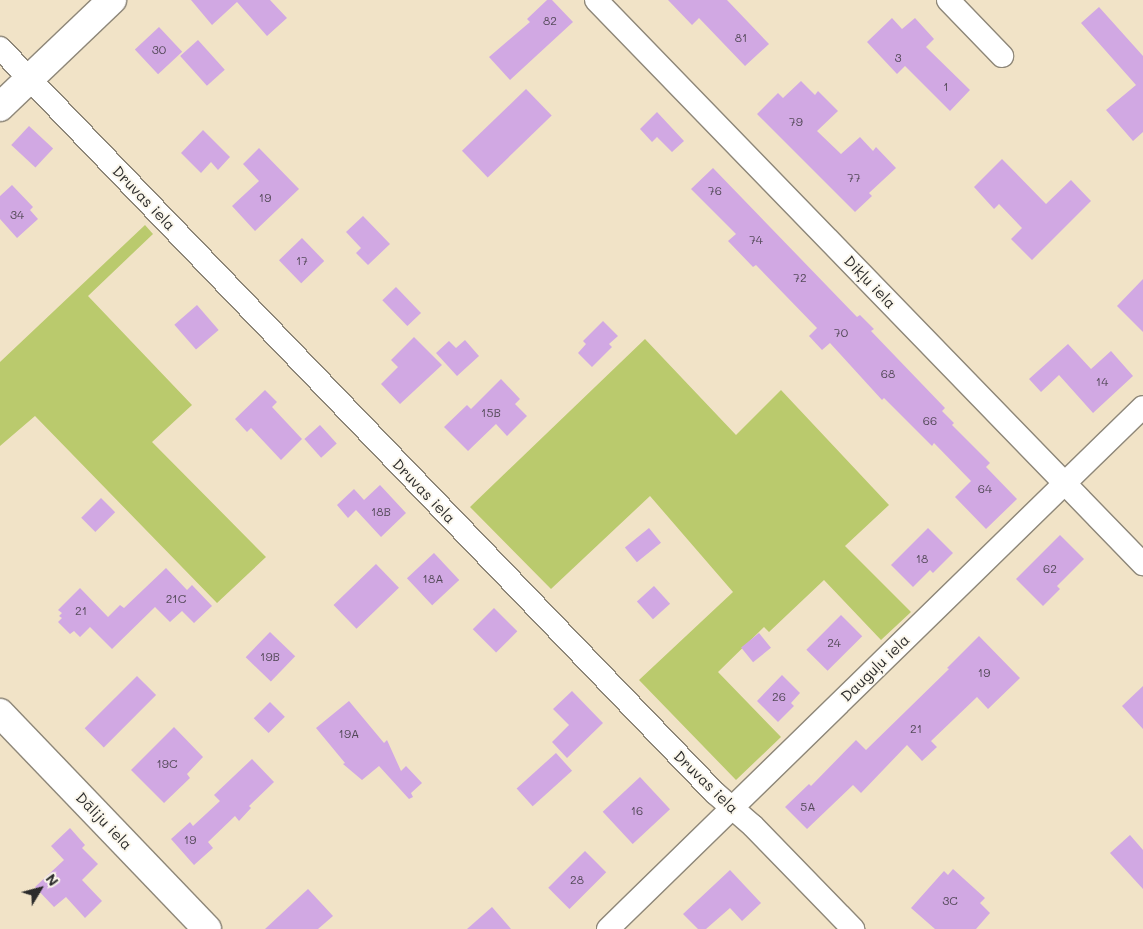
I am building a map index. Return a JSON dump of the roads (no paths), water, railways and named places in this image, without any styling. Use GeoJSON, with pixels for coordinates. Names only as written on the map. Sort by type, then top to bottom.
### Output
{"type":"FeatureCollection","features":[{"type":"Feature","properties":{"kind":"street"},"geometry":{"type":"LineString","coordinates":[[0,107],[112,0]]}},
{"type":"Feature","properties":{"kind":"street","name":"Dikļu iela"},"geometry":{"type":"LineString","coordinates":[[596,0],[1143,564]]}},
{"type":"Feature","properties":{"kind":"street"},"geometry":{"type":"LineString","coordinates":[[948,0],[1002,56]]}},
{"type":"Feature","properties":{"kind":"street","name":"Druvas iela"},"geometry":{"type":"LineString","coordinates":[[0,48],[731,808],[753,826],[853,929]]}},
{"type":"Feature","properties":{"kind":"street","name":"Dauguļu iela"},"geometry":{"type":"LineString","coordinates":[[608,929],[1143,407]]}},
{"type":"Feature","properties":{"kind":"street","name":"Dāliju iela"},"geometry":{"type":"LineString","coordinates":[[0,713],[207,929]]}}]}
